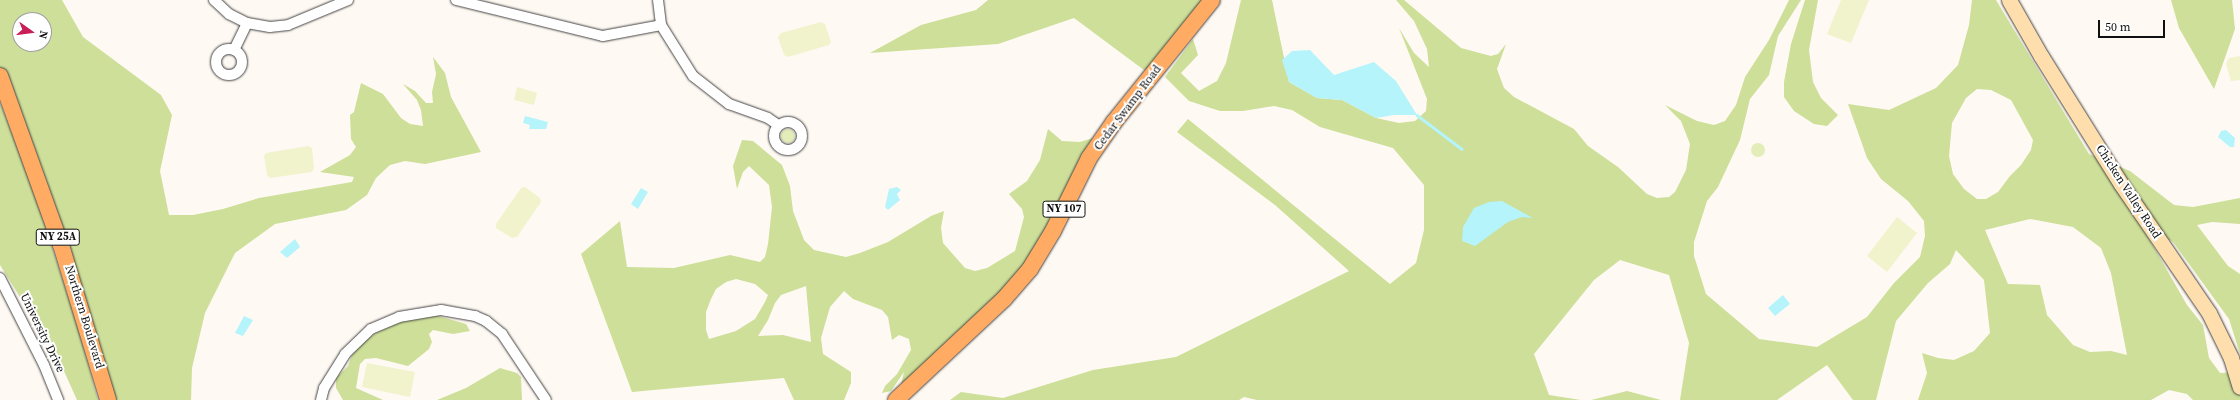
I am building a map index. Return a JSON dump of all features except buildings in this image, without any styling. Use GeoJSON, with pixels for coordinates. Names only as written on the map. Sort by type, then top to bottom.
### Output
{"type":"FeatureCollection","features":[{"type":"Feature","properties":{"kind":"main road","name":"Cedar Swamp Road"},"geometry":{"type":"LineString","coordinates":[[896,400],[1004,299],[1030,269],[1053,231],[1089,158],[1114,122],[1212,0]]}},
{"type":"Feature","properties":{"kind":"main road","name":"Chicken Valley Road"},"geometry":{"type":"LineString","coordinates":[[2009,0],[2041,56],[2121,184],[2209,313],[2231,358],[2240,387]]}},
{"type":"Feature","properties":{"kind":"main road","name":"Northern Boulevard"},"geometry":{"type":"LineString","coordinates":[[0,76],[66,258],[108,400]]}},
{"type":"Feature","properties":{"kind":"street"},"geometry":{"type":"LineString","coordinates":[[214,0],[228,14],[247,23],[270,27],[288,25],[348,0]]}},
{"type":"Feature","properties":{"kind":"street"},"geometry":{"type":"LineString","coordinates":[[456,0],[603,36],[661,25]]}},
{"type":"Feature","properties":{"kind":"street"},"geometry":{"type":"LineString","coordinates":[[658,0],[661,25],[682,62],[702,85],[729,104],[768,118],[778,125]]}},
{"type":"Feature","properties":{"kind":"street"},"geometry":{"type":"LineString","coordinates":[[234,50],[247,23]]}},
{"type":"Feature","properties":{"kind":"street","name":"University Drive"},"geometry":{"type":"LineString","coordinates":[[0,278],[44,365],[58,400]]}},
{"type":"Feature","properties":{"kind":"street"},"geometry":{"type":"LineString","coordinates":[[321,400],[324,388],[345,354],[371,329],[399,317],[441,310],[475,316],[486,321],[502,334],[546,400]]}},
{"type":"Feature","properties":{"kind":"green space"},"geometry":{"type":"Polygon","coordinates":[[[0,0],[62,0],[83,37],[161,95],[172,115],[160,171],[169,215],[193,215],[223,209],[259,198],[352,182],[354,177],[320,172],[350,155],[356,147],[351,139],[350,115],[354,112],[361,83],[383,94],[401,118],[410,124],[423,126],[421,110],[417,100],[403,84],[415,91],[426,103],[433,103],[432,92],[436,74],[433,57],[445,73],[451,97],[481,152],[425,164],[405,161],[390,165],[376,178],[367,195],[346,210],[275,224],[235,253],[205,313],[192,368],[191,400],[108,400],[0,76],[0,0]]]}},
{"type":"Feature","properties":{"kind":"green space"},"geometry":{"type":"Polygon","coordinates":[[[988,0],[1212,0],[1152,76],[1074,18],[998,44],[870,53],[921,25],[976,10],[988,0]]]}},
{"type":"Feature","properties":{"kind":"green space"},"geometry":{"type":"Polygon","coordinates":[[[1241,0],[1272,0],[1289,82],[1317,98],[1342,100],[1376,118],[1399,123],[1415,121],[1426,111],[1427,99],[1399,28],[1414,53],[1429,67],[1427,49],[1414,21],[1396,0],[1404,0],[1461,48],[1491,56],[1498,54],[1506,44],[1497,69],[1504,88],[1514,97],[1574,129],[1588,146],[1618,167],[1647,194],[1657,198],[1669,197],[1675,192],[1686,170],[1690,144],[1681,121],[1665,105],[1697,121],[1714,125],[1725,121],[1736,105],[1745,77],[1769,40],[1789,0],[1801,0],[1778,36],[1769,75],[1750,99],[1740,140],[1718,187],[1707,201],[1694,242],[1694,256],[1706,294],[1759,339],[1817,347],[1867,317],[1894,283],[1920,257],[1925,236],[1924,221],[1908,201],[1881,179],[1867,158],[1848,104],[1889,110],[1936,88],[1958,65],[1969,25],[1972,0],[1996,0],[2089,154],[2130,171],[2174,205],[2193,207],[2240,198],[2240,224],[2212,222],[2197,225],[2228,266],[2240,274],[2240,354],[2229,319],[2173,242],[2140,223],[2187,305],[2203,325],[2209,358],[2220,373],[2240,372],[2240,384],[2232,391],[2240,392],[2240,400],[2193,400],[2187,394],[2169,390],[2151,400],[1918,400],[1927,373],[1922,353],[1938,358],[1954,360],[1974,351],[1990,333],[1984,280],[1956,250],[1950,264],[1928,283],[1896,321],[1876,400],[1853,400],[1827,365],[1777,400],[1680,400],[1689,343],[1669,275],[1620,260],[1594,280],[1534,354],[1549,395],[1581,400],[1257,400],[1244,397],[1239,400],[950,400],[961,392],[1003,398],[1093,370],[1176,357],[1349,271],[1275,205],[1177,132],[1188,119],[1390,284],[1416,263],[1424,230],[1424,185],[1393,148],[1320,127],[1292,110],[1274,106],[1243,111],[1220,111],[1189,101],[1165,77],[1193,39],[1198,55],[1181,73],[1199,91],[1217,81],[1226,63],[1241,0]],[[1977,89],[1966,98],[1952,123],[1949,156],[1953,174],[1964,189],[1977,199],[1986,199],[1998,192],[2010,176],[2021,165],[2031,150],[2033,140],[2011,100],[1991,90],[1977,89]],[[2030,219],[1985,230],[2008,284],[2040,285],[2047,315],[2073,345],[2090,352],[2111,351],[2127,355],[2111,273],[2101,248],[2073,227],[2030,219]]]}},
{"type":"Feature","properties":{"kind":"green space"},"geometry":{"type":"Polygon","coordinates":[[[1805,0],[1818,0],[1809,50],[1813,82],[1821,98],[1838,115],[1827,126],[1814,124],[1794,111],[1784,97],[1784,82],[1791,44],[1805,0]]]}},
{"type":"Feature","properties":{"kind":"green space"},"geometry":{"type":"Polygon","coordinates":[[[1841,0],[1869,0],[1851,43],[1827,34],[1841,0]]]}},
{"type":"Feature","properties":{"kind":"green space"},"geometry":{"type":"Polygon","coordinates":[[[2171,0],[2232,0],[2235,29],[2214,89],[2179,28],[2171,0]]]}},
{"type":"Feature","properties":{"kind":"green space"},"geometry":{"type":"Polygon","coordinates":[[[821,22],[825,24],[831,42],[829,45],[788,57],[784,55],[778,37],[781,33],[821,22]]]}},
{"type":"Feature","properties":{"kind":"green space"},"geometry":{"type":"Polygon","coordinates":[[[2240,56],[2240,80],[2231,81],[2226,64],[2229,58],[2240,56]]]}},
{"type":"Feature","properties":{"kind":"green space"},"geometry":{"type":"Polygon","coordinates":[[[517,87],[537,93],[534,105],[514,100],[517,87]]]}},
{"type":"Feature","properties":{"kind":"green space"},"geometry":{"type":"Polygon","coordinates":[[[0,103],[31,182],[77,325],[98,400],[77,400],[59,360],[0,265],[0,103]]]}},
{"type":"Feature","properties":{"kind":"green space"},"geometry":{"type":"Polygon","coordinates":[[[785,129],[791,129],[795,133],[795,139],[791,143],[785,143],[781,139],[781,133],[785,129]]]}},
{"type":"Feature","properties":{"kind":"green space"},"geometry":{"type":"Polygon","coordinates":[[[1048,129],[1062,141],[1080,142],[1093,138],[1033,258],[1005,292],[926,366],[901,384],[904,372],[891,391],[882,393],[885,386],[897,374],[911,350],[909,339],[899,335],[892,340],[888,317],[882,310],[853,299],[844,291],[830,307],[821,338],[823,354],[851,372],[851,383],[844,400],[794,400],[784,378],[632,392],[581,254],[620,221],[627,267],[674,268],[730,255],[760,262],[765,257],[768,244],[772,207],[769,185],[749,166],[743,172],[737,189],[733,166],[742,140],[753,141],[782,165],[790,186],[793,211],[804,240],[814,250],[846,257],[860,253],[888,242],[931,216],[944,211],[941,228],[943,243],[965,268],[975,271],[987,268],[1015,251],[1024,217],[1022,209],[1009,194],[1027,181],[1040,160],[1048,129]],[[736,279],[726,282],[716,289],[711,299],[706,312],[706,330],[709,339],[736,331],[755,319],[765,302],[768,295],[755,284],[736,279]],[[806,286],[781,295],[775,303],[768,320],[758,336],[783,335],[811,342],[806,286]]]}},
{"type":"Feature","properties":{"kind":"green space"},"geometry":{"type":"Polygon","coordinates":[[[1755,143],[1761,143],[1765,147],[1765,153],[1761,157],[1755,157],[1751,153],[1751,147],[1755,143]]]}},
{"type":"Feature","properties":{"kind":"green space"},"geometry":{"type":"Polygon","coordinates":[[[308,146],[312,148],[314,168],[312,172],[270,178],[267,175],[264,156],[266,153],[308,146]]]}},
{"type":"Feature","properties":{"kind":"green space"},"geometry":{"type":"Polygon","coordinates":[[[525,187],[540,198],[541,202],[517,237],[512,238],[496,228],[496,224],[521,188],[525,187]]]}},
{"type":"Feature","properties":{"kind":"green space"},"geometry":{"type":"Polygon","coordinates":[[[1897,217],[1917,233],[1887,272],[1867,256],[1897,217]]]}},
{"type":"Feature","properties":{"kind":"green space"},"geometry":{"type":"Polygon","coordinates":[[[435,315],[466,324],[470,331],[453,334],[433,330],[429,334],[432,342],[429,349],[408,366],[376,358],[365,359],[360,364],[356,388],[383,400],[343,400],[336,388],[336,378],[348,366],[353,352],[361,344],[376,333],[404,320],[435,315]]]}},
{"type":"Feature","properties":{"kind":"green space"},"geometry":{"type":"Polygon","coordinates":[[[367,363],[415,372],[410,397],[362,387],[367,363]]]}},
{"type":"Feature","properties":{"kind":"green space"},"geometry":{"type":"Polygon","coordinates":[[[500,368],[517,373],[521,377],[522,400],[437,400],[466,388],[500,368]]]}},
{"type":"Feature","properties":{"kind":"green space"},"geometry":{"type":"Polygon","coordinates":[[[1627,391],[1661,400],[1591,400],[1627,391]]]}},
{"type":"Feature","properties":{"kind":"water"},"geometry":{"type":"Polygon","coordinates":[[[1310,50],[1334,75],[1374,62],[1396,81],[1417,115],[1394,115],[1376,118],[1342,100],[1317,98],[1289,82],[1282,60],[1292,51],[1310,50]]]}},
{"type":"Feature","properties":{"kind":"water"},"geometry":{"type":"Polygon","coordinates":[[[525,116],[548,122],[546,129],[529,129],[530,125],[523,123],[525,116]]]}},
{"type":"Feature","properties":{"kind":"water"},"geometry":{"type":"Polygon","coordinates":[[[2226,130],[2235,138],[2234,147],[2230,147],[2218,137],[2221,131],[2226,130]]]}},
{"type":"Feature","properties":{"kind":"water"},"geometry":{"type":"Polygon","coordinates":[[[897,187],[901,190],[897,194],[900,200],[888,210],[885,207],[889,189],[897,187]]]}},
{"type":"Feature","properties":{"kind":"water"},"geometry":{"type":"Polygon","coordinates":[[[641,188],[648,192],[638,209],[631,204],[641,188]]]}},
{"type":"Feature","properties":{"kind":"water"},"geometry":{"type":"Polygon","coordinates":[[[1502,201],[1533,218],[1522,217],[1508,222],[1475,246],[1462,241],[1463,227],[1474,208],[1489,202],[1502,201]]]}},
{"type":"Feature","properties":{"kind":"water"},"geometry":{"type":"Polygon","coordinates":[[[295,239],[300,247],[287,258],[280,252],[295,239]]]}},
{"type":"Feature","properties":{"kind":"water"},"geometry":{"type":"Polygon","coordinates":[[[1783,295],[1790,304],[1775,316],[1768,308],[1783,295]]]}},
{"type":"Feature","properties":{"kind":"water"},"geometry":{"type":"Polygon","coordinates":[[[244,316],[253,320],[243,336],[235,333],[244,316]]]}},
{"type":"Feature","properties":{"kind":"waterway"},"geometry":{"type":"LineString","coordinates":[[1417,115],[1462,149]]}}]}
